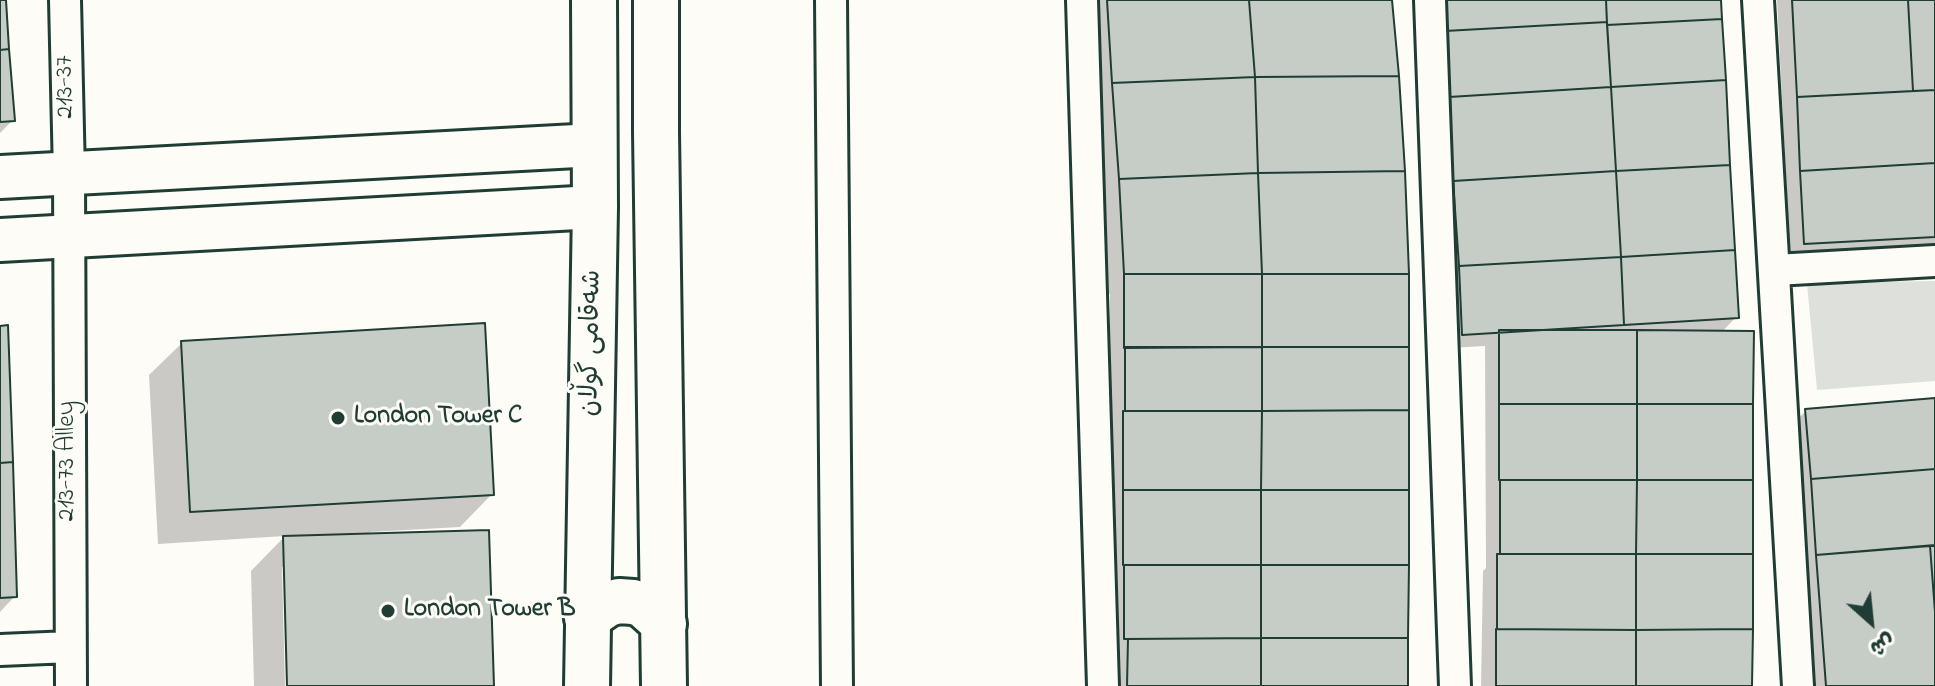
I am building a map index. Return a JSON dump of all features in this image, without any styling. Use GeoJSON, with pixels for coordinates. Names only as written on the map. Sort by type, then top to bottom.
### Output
{"type":"FeatureCollection","features":[{"type":"Feature","properties":{"kind":"main road","name":"شەقامی گوڵان"},"geometry":{"type":"LineString","coordinates":[[587,686],[595,207],[594,0]]}},
{"type":"Feature","properties":{"kind":"main road"},"geometry":{"type":"LineString","coordinates":[[656,0],[664,686]]}},
{"type":"Feature","properties":{"kind":"main road"},"geometry":{"type":"LineString","coordinates":[[587,618],[608,604],[633,602],[643,605],[664,624]]}},
{"type":"Feature","properties":{"kind":"street","name":"213-37"},"geometry":{"type":"LineString","coordinates":[[65,0],[69,236]]}},
{"type":"Feature","properties":{"kind":"street"},"geometry":{"type":"LineString","coordinates":[[831,0],[837,686]]}},
{"type":"Feature","properties":{"kind":"street"},"geometry":{"type":"LineString","coordinates":[[1082,0],[1103,686]]}},
{"type":"Feature","properties":{"kind":"street"},"geometry":{"type":"LineString","coordinates":[[1430,0],[1455,686]]}},
{"type":"Feature","properties":{"kind":"street"},"geometry":{"type":"LineString","coordinates":[[1758,0],[1798,686]]}},
{"type":"Feature","properties":{"kind":"street"},"geometry":{"type":"LineString","coordinates":[[0,177],[595,145]]}},
{"type":"Feature","properties":{"kind":"street"},"geometry":{"type":"LineString","coordinates":[[0,240],[595,207]]}},
{"type":"Feature","properties":{"kind":"street","name":"213-73 Alley"},"geometry":{"type":"LineString","coordinates":[[69,236],[71,686]]}},
{"type":"Feature","properties":{"kind":"street"},"geometry":{"type":"LineString","coordinates":[[1775,270],[1935,261]]}},
{"type":"Feature","properties":{"kind":"street"},"geometry":{"type":"LineString","coordinates":[[0,650],[70,647]]}},
{"type":"Feature","properties":{"kind":"shaded area"},"geometry":{"type":"Polygon","coordinates":[[[1935,281],[1935,381],[1817,390],[1807,283],[1935,281]]]}},
{"type":"Feature","properties":{"kind":"building"},"geometry":{"type":"Polygon","coordinates":[[[0,0],[6,0],[9,49],[0,50],[0,0]]]}},
{"type":"Feature","properties":{"kind":"building"},"geometry":{"type":"Polygon","coordinates":[[[1107,0],[1249,0],[1255,77],[1112,83],[1107,0]]]}},
{"type":"Feature","properties":{"kind":"building"},"geometry":{"type":"Polygon","coordinates":[[[1249,0],[1392,0],[1399,76],[1255,77],[1249,0]]]}},
{"type":"Feature","properties":{"kind":"building"},"geometry":{"type":"Polygon","coordinates":[[[1444,0],[1606,0],[1607,22],[1445,31],[1444,0]]]}},
{"type":"Feature","properties":{"kind":"building"},"geometry":{"type":"Polygon","coordinates":[[[1606,0],[1721,0],[1722,19],[1607,25],[1606,0]]]}},
{"type":"Feature","properties":{"kind":"building"},"geometry":{"type":"Polygon","coordinates":[[[1792,0],[1908,0],[1913,91],[1797,97],[1792,0]]]}},
{"type":"Feature","properties":{"kind":"building"},"geometry":{"type":"Polygon","coordinates":[[[1908,0],[1935,0],[1935,90],[1913,91],[1908,0]]]}},
{"type":"Feature","properties":{"kind":"building"},"geometry":{"type":"Polygon","coordinates":[[[1722,19],[1726,80],[1611,87],[1607,25],[1722,19]]]}},
{"type":"Feature","properties":{"kind":"building"},"geometry":{"type":"Polygon","coordinates":[[[1607,22],[1611,87],[1449,97],[1445,31],[1607,22]]]}},
{"type":"Feature","properties":{"kind":"building"},"geometry":{"type":"Polygon","coordinates":[[[9,49],[15,121],[0,122],[0,50],[9,49]]]}},
{"type":"Feature","properties":{"kind":"building"},"geometry":{"type":"Polygon","coordinates":[[[1399,76],[1405,171],[1258,173],[1255,77],[1399,76]]]}},
{"type":"Feature","properties":{"kind":"building"},"geometry":{"type":"Polygon","coordinates":[[[1255,77],[1258,173],[1119,179],[1112,83],[1255,77]]]}},
{"type":"Feature","properties":{"kind":"building"},"geometry":{"type":"Polygon","coordinates":[[[1726,80],[1730,165],[1616,171],[1611,87],[1726,80]]]}},
{"type":"Feature","properties":{"kind":"building"},"geometry":{"type":"Polygon","coordinates":[[[1611,87],[1616,171],[1453,181],[1449,97],[1611,87]]]}},
{"type":"Feature","properties":{"kind":"building"},"geometry":{"type":"Polygon","coordinates":[[[1935,90],[1935,163],[1800,171],[1797,97],[1935,90]]]}},
{"type":"Feature","properties":{"kind":"building"},"geometry":{"type":"Polygon","coordinates":[[[1935,163],[1935,237],[1804,244],[1800,171],[1935,163]]]}},
{"type":"Feature","properties":{"kind":"building"},"geometry":{"type":"Polygon","coordinates":[[[1730,165],[1735,250],[1621,257],[1616,171],[1730,165]]]}},
{"type":"Feature","properties":{"kind":"building"},"geometry":{"type":"Polygon","coordinates":[[[1405,171],[1409,274],[1262,274],[1258,173],[1405,171]]]}},
{"type":"Feature","properties":{"kind":"building"},"geometry":{"type":"Polygon","coordinates":[[[1616,171],[1621,257],[1459,266],[1453,181],[1616,171]]]}},
{"type":"Feature","properties":{"kind":"building"},"geometry":{"type":"Polygon","coordinates":[[[1258,173],[1262,274],[1124,274],[1119,179],[1258,173]]]}},
{"type":"Feature","properties":{"kind":"building"},"geometry":{"type":"Polygon","coordinates":[[[1735,250],[1739,318],[1624,325],[1621,257],[1735,250]]]}},
{"type":"Feature","properties":{"kind":"building"},"geometry":{"type":"Polygon","coordinates":[[[1621,257],[1624,325],[1462,335],[1459,266],[1621,257]]]}},
{"type":"Feature","properties":{"kind":"building"},"geometry":{"type":"Polygon","coordinates":[[[1124,274],[1262,274],[1262,347],[1124,348],[1124,274]]]}},
{"type":"Feature","properties":{"kind":"building"},"geometry":{"type":"Polygon","coordinates":[[[1262,274],[1409,274],[1409,347],[1262,347],[1262,274]]]}},
{"type":"Feature","properties":{"kind":"building","name":"London Tower C"},"geometry":{"type":"Polygon","coordinates":[[[485,323],[494,495],[190,512],[181,341],[485,323]]]}},
{"type":"Feature","properties":{"kind":"building"},"geometry":{"type":"Polygon","coordinates":[[[8,325],[13,462],[0,463],[0,326],[8,325]]]}},
{"type":"Feature","properties":{"kind":"building"},"geometry":{"type":"Polygon","coordinates":[[[1499,330],[1637,330],[1637,404],[1499,404],[1499,330]]]}},
{"type":"Feature","properties":{"kind":"building"},"geometry":{"type":"Polygon","coordinates":[[[1637,330],[1754,331],[1753,404],[1637,404],[1637,330]]]}},
{"type":"Feature","properties":{"kind":"building"},"geometry":{"type":"Polygon","coordinates":[[[1125,347],[1262,347],[1262,411],[1125,411],[1125,347]]]}},
{"type":"Feature","properties":{"kind":"building"},"geometry":{"type":"Polygon","coordinates":[[[1262,347],[1409,347],[1409,410],[1262,411],[1262,347]]]}},
{"type":"Feature","properties":{"kind":"building"},"geometry":{"type":"Polygon","coordinates":[[[1935,398],[1935,469],[1811,479],[1805,409],[1935,398]]]}},
{"type":"Feature","properties":{"kind":"building"},"geometry":{"type":"Polygon","coordinates":[[[1499,404],[1637,404],[1637,480],[1499,480],[1499,404]]]}},
{"type":"Feature","properties":{"kind":"building"},"geometry":{"type":"Polygon","coordinates":[[[1637,404],[1753,404],[1753,480],[1637,480],[1637,404]]]}},
{"type":"Feature","properties":{"kind":"building"},"geometry":{"type":"Polygon","coordinates":[[[1409,410],[1409,490],[1261,490],[1262,411],[1409,410]]]}},
{"type":"Feature","properties":{"kind":"building"},"geometry":{"type":"Polygon","coordinates":[[[1123,411],[1262,411],[1261,490],[1123,490],[1123,411]]]}},
{"type":"Feature","properties":{"kind":"building"},"geometry":{"type":"Polygon","coordinates":[[[13,462],[17,597],[0,598],[0,463],[13,462]]]}},
{"type":"Feature","properties":{"kind":"building"},"geometry":{"type":"Polygon","coordinates":[[[1935,469],[1935,545],[1816,555],[1811,479],[1935,469]]]}},
{"type":"Feature","properties":{"kind":"building"},"geometry":{"type":"Polygon","coordinates":[[[1500,480],[1637,480],[1636,554],[1500,554],[1500,480]]]}},
{"type":"Feature","properties":{"kind":"building"},"geometry":{"type":"Polygon","coordinates":[[[1637,480],[1753,480],[1753,554],[1636,554],[1637,480]]]}},
{"type":"Feature","properties":{"kind":"building"},"geometry":{"type":"Polygon","coordinates":[[[1123,490],[1261,490],[1261,565],[1123,565],[1123,490]]]}},
{"type":"Feature","properties":{"kind":"building"},"geometry":{"type":"Polygon","coordinates":[[[1261,490],[1409,490],[1409,565],[1261,565],[1261,490]]]}},
{"type":"Feature","properties":{"kind":"building","name":"London Tower B"},"geometry":{"type":"Polygon","coordinates":[[[489,530],[494,686],[287,686],[283,536],[489,530]]]}},
{"type":"Feature","properties":{"kind":"building"},"geometry":{"type":"Polygon","coordinates":[[[1930,546],[1935,546],[1935,612],[1930,546]]]}},
{"type":"Feature","properties":{"kind":"building"},"geometry":{"type":"Polygon","coordinates":[[[1930,546],[1935,612],[1935,686],[1826,686],[1816,555],[1930,546]]]}},
{"type":"Feature","properties":{"kind":"building"},"geometry":{"type":"Polygon","coordinates":[[[1497,554],[1636,554],[1636,630],[1497,629],[1497,554]]]}},
{"type":"Feature","properties":{"kind":"building"},"geometry":{"type":"Polygon","coordinates":[[[1636,554],[1753,554],[1753,629],[1636,630],[1636,554]]]}},
{"type":"Feature","properties":{"kind":"building"},"geometry":{"type":"Polygon","coordinates":[[[1124,565],[1261,565],[1261,638],[1124,639],[1124,565]]]}},
{"type":"Feature","properties":{"kind":"building"},"geometry":{"type":"Polygon","coordinates":[[[1261,565],[1409,565],[1408,638],[1261,638],[1261,565]]]}},
{"type":"Feature","properties":{"kind":"building"},"geometry":{"type":"Polygon","coordinates":[[[1496,629],[1636,630],[1636,686],[1496,686],[1496,629]]]}},
{"type":"Feature","properties":{"kind":"building"},"geometry":{"type":"Polygon","coordinates":[[[1753,629],[1752,686],[1636,686],[1636,630],[1753,629]]]}},
{"type":"Feature","properties":{"kind":"building"},"geometry":{"type":"Polygon","coordinates":[[[1261,638],[1408,638],[1408,686],[1261,686],[1261,638]]]}},
{"type":"Feature","properties":{"kind":"building"},"geometry":{"type":"Polygon","coordinates":[[[1261,638],[1261,686],[1127,686],[1128,639],[1261,638]]]}},
{"type":"Feature","properties":{"kind":"place","name":"London Tower C"},"geometry":{"type":"Point","coordinates":[338,418]}},
{"type":"Feature","properties":{"kind":"place","name":"London Tower B"},"geometry":{"type":"Point","coordinates":[388,611]}}]}
